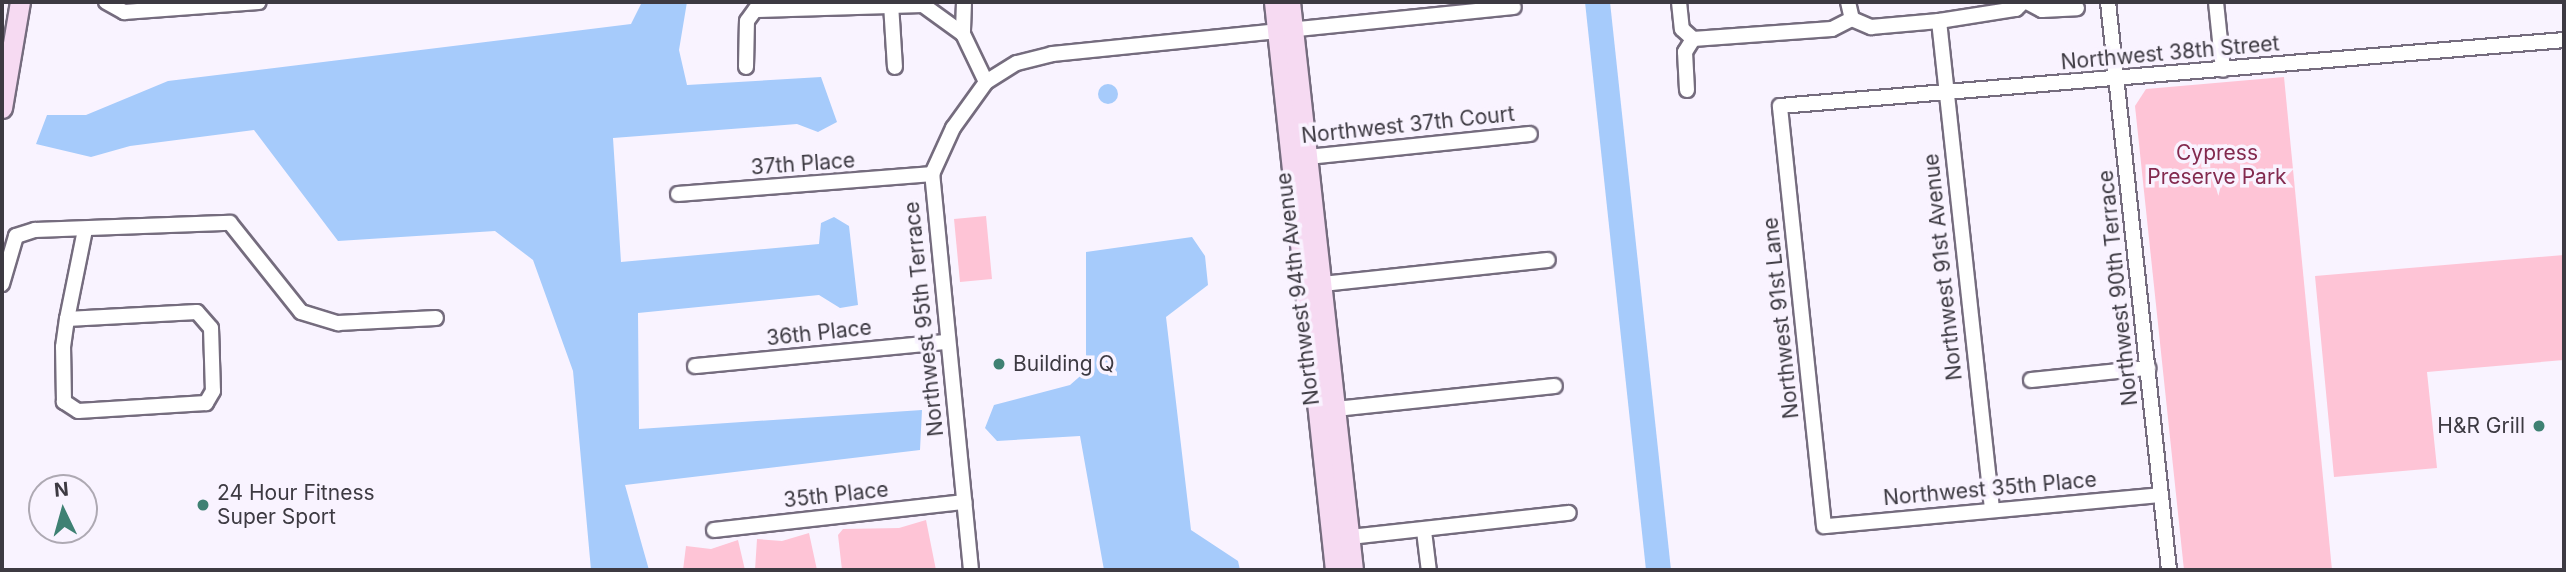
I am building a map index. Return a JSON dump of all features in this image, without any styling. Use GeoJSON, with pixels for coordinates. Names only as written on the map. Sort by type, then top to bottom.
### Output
{"type":"FeatureCollection","features":[{"type":"Feature","properties":{"kind":"street"},"geometry":{"type":"LineString","coordinates":[[2,108],[20,2]]}},
{"type":"Feature","properties":{"kind":"street"},"geometry":{"type":"LineString","coordinates":[[106,2],[124,12],[260,2]]}},
{"type":"Feature","properties":{"kind":"street"},"geometry":{"type":"LineString","coordinates":[[962,34],[964,2]]}},
{"type":"Feature","properties":{"kind":"street","name":"Northwest 94th Avenue"},"geometry":{"type":"LineString","coordinates":[[1274,2],[1285,32],[1327,410],[1340,538],[1335,570]]}},
{"type":"Feature","properties":{"kind":"street","name":"Northwest 94th Avenue"},"geometry":{"type":"LineString","coordinates":[[1285,32],[1290,2]]}},
{"type":"Feature","properties":{"kind":"street"},"geometry":{"type":"LineString","coordinates":[[1679,2],[1682,29],[1693,39],[1832,29],[1852,19],[1871,27],[1940,20],[2015,9],[2025,2],[2042,10],[2077,8]]}},
{"type":"Feature","properties":{"kind":"street"},"geometry":{"type":"LineString","coordinates":[[1848,2],[1852,19]]}},
{"type":"Feature","properties":{"kind":"street","name":"Northwest 90th Terrace"},"geometry":{"type":"LineString","coordinates":[[2108,2],[2169,570]]}},
{"type":"Feature","properties":{"kind":"street"},"geometry":{"type":"LineString","coordinates":[[2216,2],[2223,69]]}},
{"type":"Feature","properties":{"kind":"street"},"geometry":{"type":"LineString","coordinates":[[891,4],[895,67]]}},
{"type":"Feature","properties":{"kind":"street"},"geometry":{"type":"LineString","coordinates":[[746,66],[747,20],[759,6],[923,5],[962,34],[986,82]]}},
{"type":"Feature","properties":{"kind":"street","name":"Northwest 95th Terrace"},"geometry":{"type":"LineString","coordinates":[[971,570],[946,342],[932,174],[953,128],[986,82],[1017,63],[1052,54],[1514,7]]}},
{"type":"Feature","properties":{"kind":"street","name":"Northwest 91st Avenue"},"geometry":{"type":"LineString","coordinates":[[1940,20],[1945,93],[1992,509]]}},
{"type":"Feature","properties":{"kind":"street"},"geometry":{"type":"LineString","coordinates":[[1687,90],[1685,52],[1693,39]]}},
{"type":"Feature","properties":{"kind":"street","name":"Northwest 38th Street"},"geometry":{"type":"LineString","coordinates":[[1780,106],[2564,40]]}},
{"type":"Feature","properties":{"kind":"street","name":"Northwest 91st Lane"},"geometry":{"type":"LineString","coordinates":[[1780,106],[1824,526]]}},
{"type":"Feature","properties":{"kind":"street","name":"Northwest 37th Court"},"geometry":{"type":"LineString","coordinates":[[1298,158],[1530,134]]}},
{"type":"Feature","properties":{"kind":"street","name":"37th Place"},"geometry":{"type":"LineString","coordinates":[[678,194],[932,174]]}},
{"type":"Feature","properties":{"kind":"street"},"geometry":{"type":"LineString","coordinates":[[2,284],[16,236],[230,223],[301,312],[338,323],[436,318]]}},
{"type":"Feature","properties":{"kind":"street"},"geometry":{"type":"LineString","coordinates":[[66,319],[197,312],[211,328],[213,391],[206,402],[78,411],[64,402],[66,319],[85,230]]}},
{"type":"Feature","properties":{"kind":"street"},"geometry":{"type":"LineString","coordinates":[[1313,285],[1548,260]]}},
{"type":"Feature","properties":{"kind":"street","name":"36th Place"},"geometry":{"type":"LineString","coordinates":[[695,366],[946,342]]}},
{"type":"Feature","properties":{"kind":"street"},"geometry":{"type":"LineString","coordinates":[[2031,380],[2148,368]]}},
{"type":"Feature","properties":{"kind":"street"},"geometry":{"type":"LineString","coordinates":[[1327,410],[1555,386]]}},
{"type":"Feature","properties":{"kind":"street","name":"Northwest 35th Place"},"geometry":{"type":"LineString","coordinates":[[1824,526],[2161,495]]}},
{"type":"Feature","properties":{"kind":"street","name":"35th Place"},"geometry":{"type":"LineString","coordinates":[[714,530],[964,502]]}},
{"type":"Feature","properties":{"kind":"street"},"geometry":{"type":"LineString","coordinates":[[1340,538],[1424,531],[1569,513]]}},
{"type":"Feature","properties":{"kind":"street"},"geometry":{"type":"LineString","coordinates":[[1424,531],[1429,570]]}},
{"type":"Feature","properties":{"kind":"street","name":"Northwest 94th Avenue"},"geometry":{"type":"LineString","coordinates":[[1340,538],[1353,570]]}},
{"type":"Feature","properties":{"kind":"green space","name":"Cypress Preserve Park"},"geometry":{"type":"Polygon","coordinates":[[[2284,77],[2332,570],[2184,570],[2135,106],[2146,89],[2284,77]]]}},
{"type":"Feature","properties":{"kind":"green space"},"geometry":{"type":"Polygon","coordinates":[[[986,216],[992,279],[960,282],[954,219],[986,216]]]}},
{"type":"Feature","properties":{"kind":"green space"},"geometry":{"type":"Polygon","coordinates":[[[2564,255],[2564,360],[2427,372],[2437,468],[2334,477],[2315,276],[2564,255]]]}},
{"type":"Feature","properties":{"kind":"green space"},"geometry":{"type":"Polygon","coordinates":[[[926,520],[936,570],[842,570],[838,535],[843,529],[899,528],[926,520]]]}},
{"type":"Feature","properties":{"kind":"green space"},"geometry":{"type":"Polygon","coordinates":[[[809,533],[817,570],[755,570],[757,539],[782,541],[809,533]]]}},
{"type":"Feature","properties":{"kind":"green space"},"geometry":{"type":"Polygon","coordinates":[[[738,540],[745,570],[683,570],[686,546],[711,549],[738,540]]]}},
{"type":"Feature","properties":{"kind":"water"},"geometry":{"type":"Polygon","coordinates":[[[642,2],[687,2],[679,50],[687,85],[821,77],[837,122],[818,132],[797,124],[613,138],[621,262],[819,244],[821,223],[834,217],[849,226],[858,305],[840,308],[819,295],[638,313],[639,429],[922,410],[920,450],[625,485],[649,570],[591,570],[573,371],[533,260],[495,231],[338,241],[254,130],[130,146],[91,157],[36,144],[47,115],[86,115],[168,81],[631,24],[642,2]]]}},
{"type":"Feature","properties":{"kind":"water"},"geometry":{"type":"Polygon","coordinates":[[[1585,2],[1610,2],[1671,570],[1646,570],[1585,2]]]}},
{"type":"Feature","properties":{"kind":"water"},"geometry":{"type":"Polygon","coordinates":[[[1108,84],[1115,87],[1118,94],[1115,101],[1108,104],[1101,101],[1098,94],[1101,87],[1108,84]]]}},
{"type":"Feature","properties":{"kind":"water"},"geometry":{"type":"Polygon","coordinates":[[[1192,237],[1205,256],[1208,285],[1166,317],[1191,530],[1238,561],[1240,570],[1104,570],[1080,436],[997,441],[985,428],[994,405],[1070,385],[1086,371],[1086,252],[1192,237]]]}},
{"type":"Feature","properties":{"kind":"place","name":"Building Q"},"geometry":{"type":"Point","coordinates":[999,364]}},
{"type":"Feature","properties":{"kind":"place","name":"H&R Grill"},"geometry":{"type":"Point","coordinates":[2539,426]}},
{"type":"Feature","properties":{"kind":"place","name":"24 Hour Fitness Super Sport"},"geometry":{"type":"Point","coordinates":[203,505]}}]}
